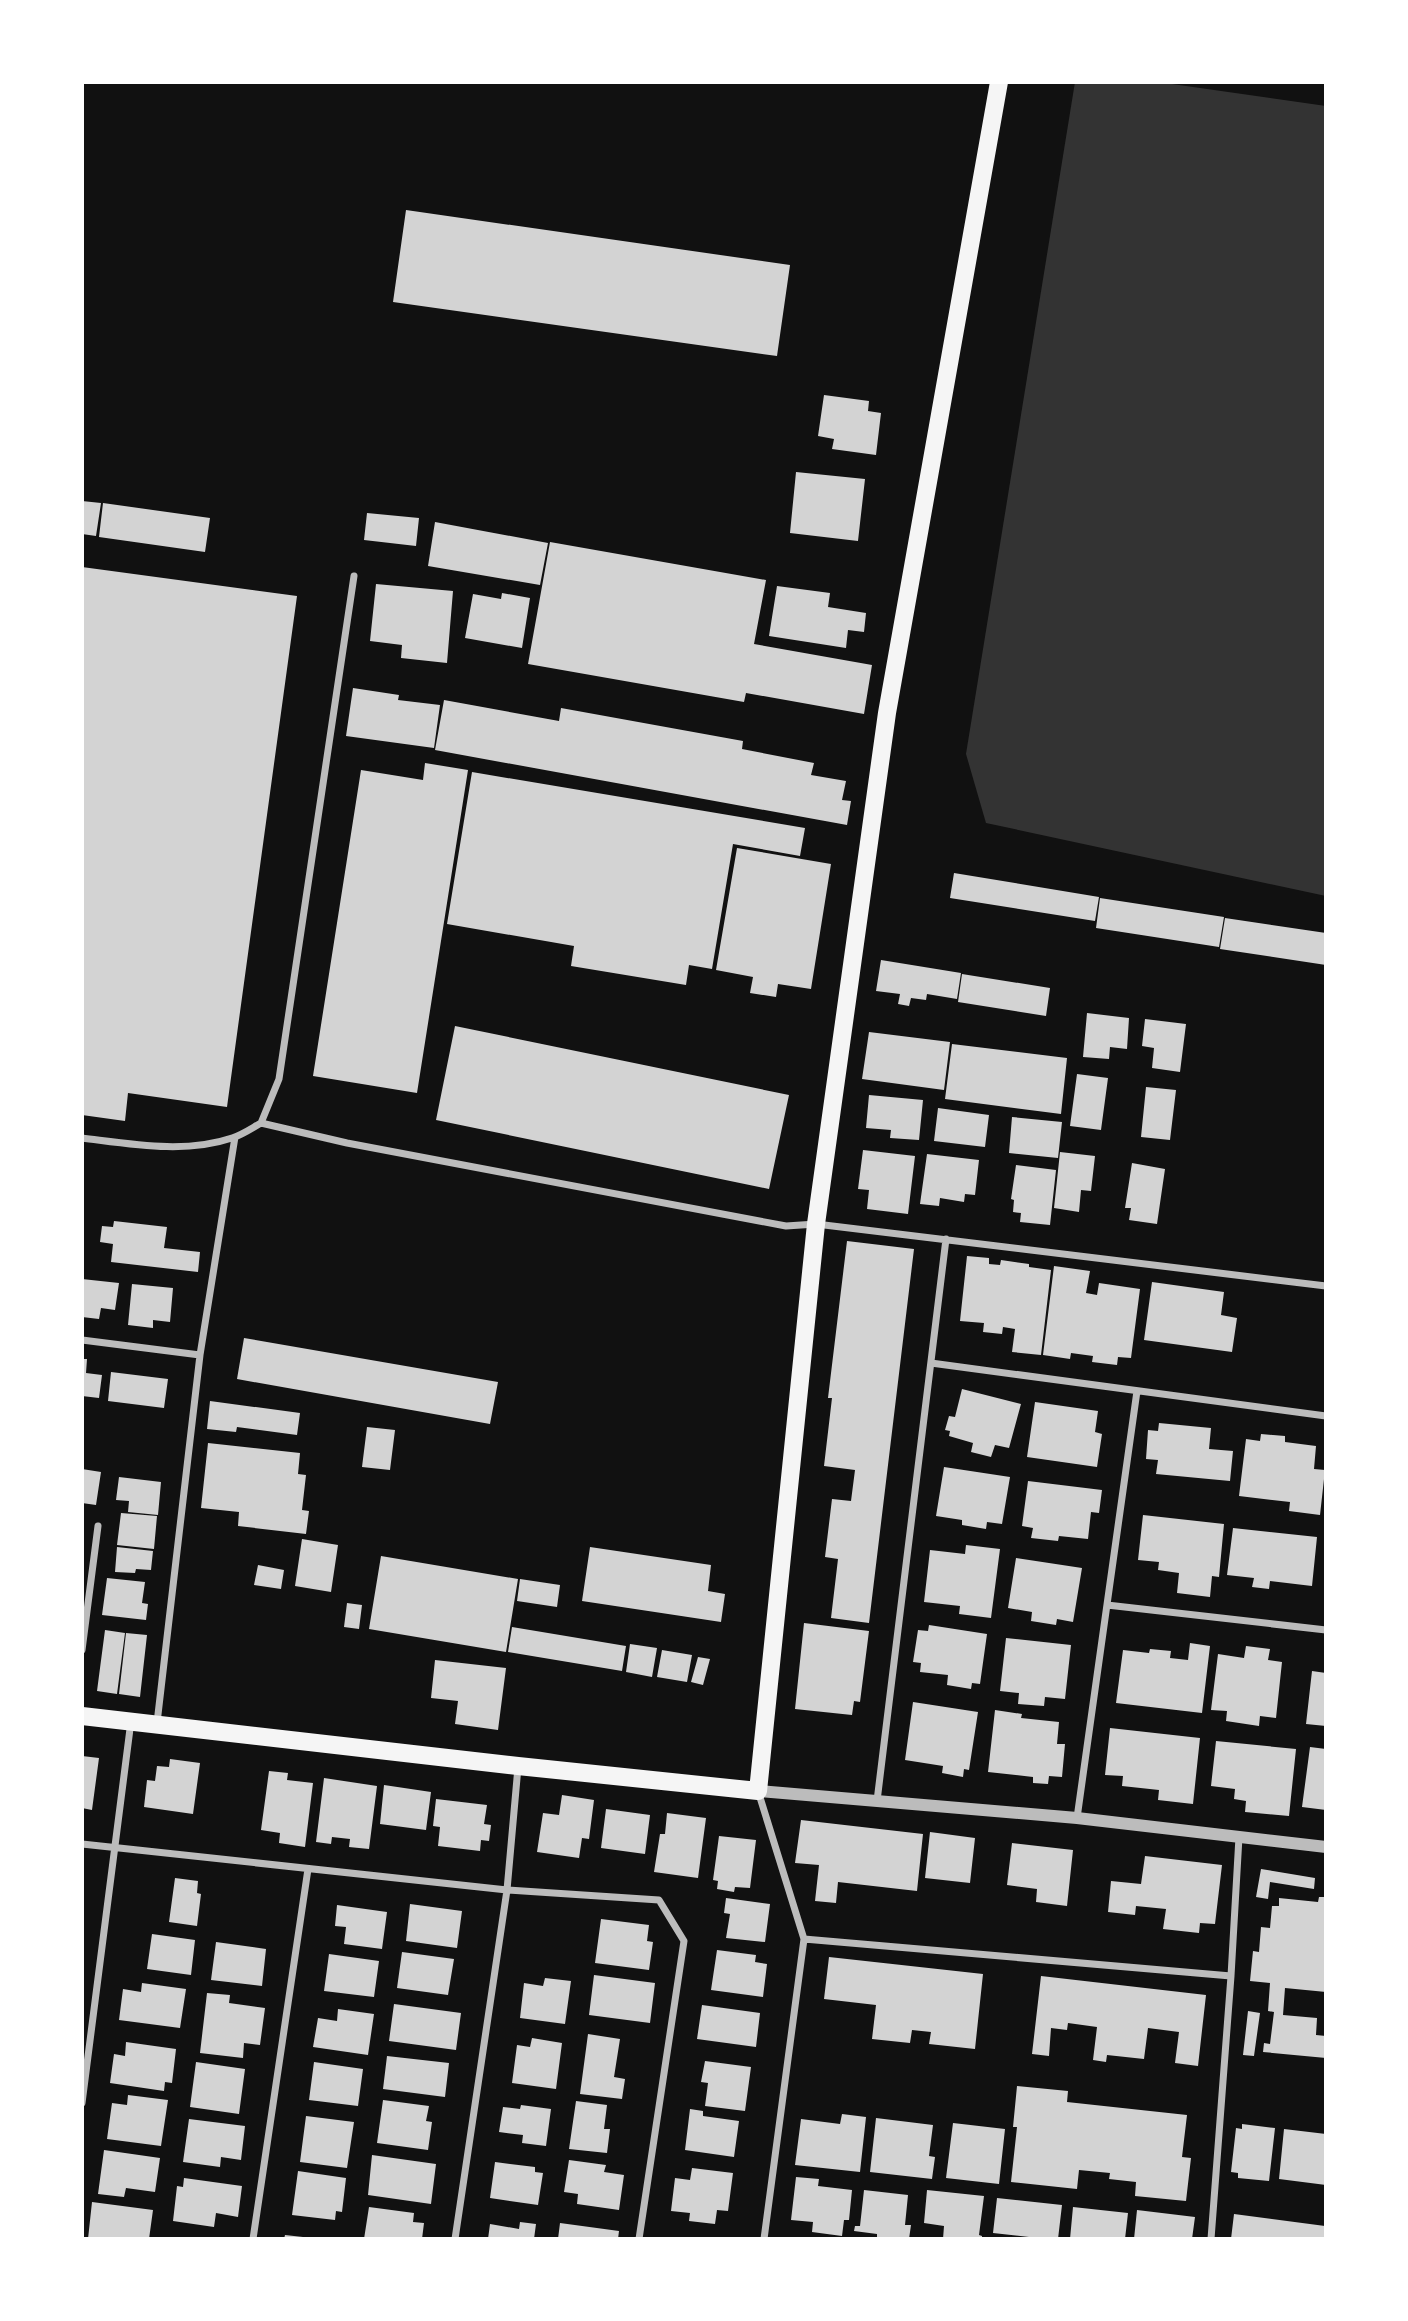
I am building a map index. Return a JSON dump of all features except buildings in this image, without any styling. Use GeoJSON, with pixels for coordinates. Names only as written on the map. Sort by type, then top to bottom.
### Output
{"type":"FeatureCollection","features":[{"type":"Feature","properties":{"kind":"main road"},"geometry":{"type":"LineString","coordinates":[[82,1716],[758,1791],[816,1224],[887,713],[999,82]]}},
{"type":"Feature","properties":{"kind":"street"},"geometry":{"type":"LineString","coordinates":[[82,1138],[144,1145],[205,1145],[235,1137],[261,1123],[279,1079],[354,576]]}},
{"type":"Feature","properties":{"kind":"street"},"geometry":{"type":"LineString","coordinates":[[261,1123],[347,1143],[786,1226],[816,1224],[1326,1286]]}},
{"type":"Feature","properties":{"kind":"street"},"geometry":{"type":"LineString","coordinates":[[157,1724],[200,1355],[235,1137]]}},
{"type":"Feature","properties":{"kind":"street"},"geometry":{"type":"LineString","coordinates":[[877,1801],[946,1240]]}},
{"type":"Feature","properties":{"kind":"street"},"geometry":{"type":"LineString","coordinates":[[82,1340],[200,1355]]}},
{"type":"Feature","properties":{"kind":"street"},"geometry":{"type":"LineString","coordinates":[[931,1363],[1326,1416]]}},
{"type":"Feature","properties":{"kind":"street"},"geometry":{"type":"LineString","coordinates":[[1077,1818],[1137,1391]]}},
{"type":"Feature","properties":{"kind":"street"},"geometry":{"type":"LineString","coordinates":[[82,1650],[98,1527]]}},
{"type":"Feature","properties":{"kind":"street"},"geometry":{"type":"LineString","coordinates":[[1107,1605],[1326,1630]]}},
{"type":"Feature","properties":{"kind":"street"},"geometry":{"type":"LineString","coordinates":[[82,2103],[131,1721]]}},
{"type":"Feature","properties":{"kind":"street"},"geometry":{"type":"LineString","coordinates":[[455,2239],[507,1890],[518,1766]]}},
{"type":"Feature","properties":{"kind":"street"},"geometry":{"type":"LineString","coordinates":[[764,2239],[804,1939],[758,1791],[1077,1818],[1326,1847]]}},
{"type":"Feature","properties":{"kind":"street"},"geometry":{"type":"LineString","coordinates":[[1211,2239],[1239,1837]]}},
{"type":"Feature","properties":{"kind":"street"},"geometry":{"type":"LineString","coordinates":[[82,1844],[507,1890],[659,1900],[684,1941],[639,2239]]}},
{"type":"Feature","properties":{"kind":"street"},"geometry":{"type":"LineString","coordinates":[[253,2239],[308,1869]]}},
{"type":"Feature","properties":{"kind":"street"},"geometry":{"type":"LineString","coordinates":[[804,1939],[1231,1976]]}},
{"type":"Feature","properties":{"kind":"shaded area"},"geometry":{"type":"Polygon","coordinates":[[[1075,82],[1158,82],[1326,106],[1326,896],[986,823],[966,754],[1075,82]]]}}]}
